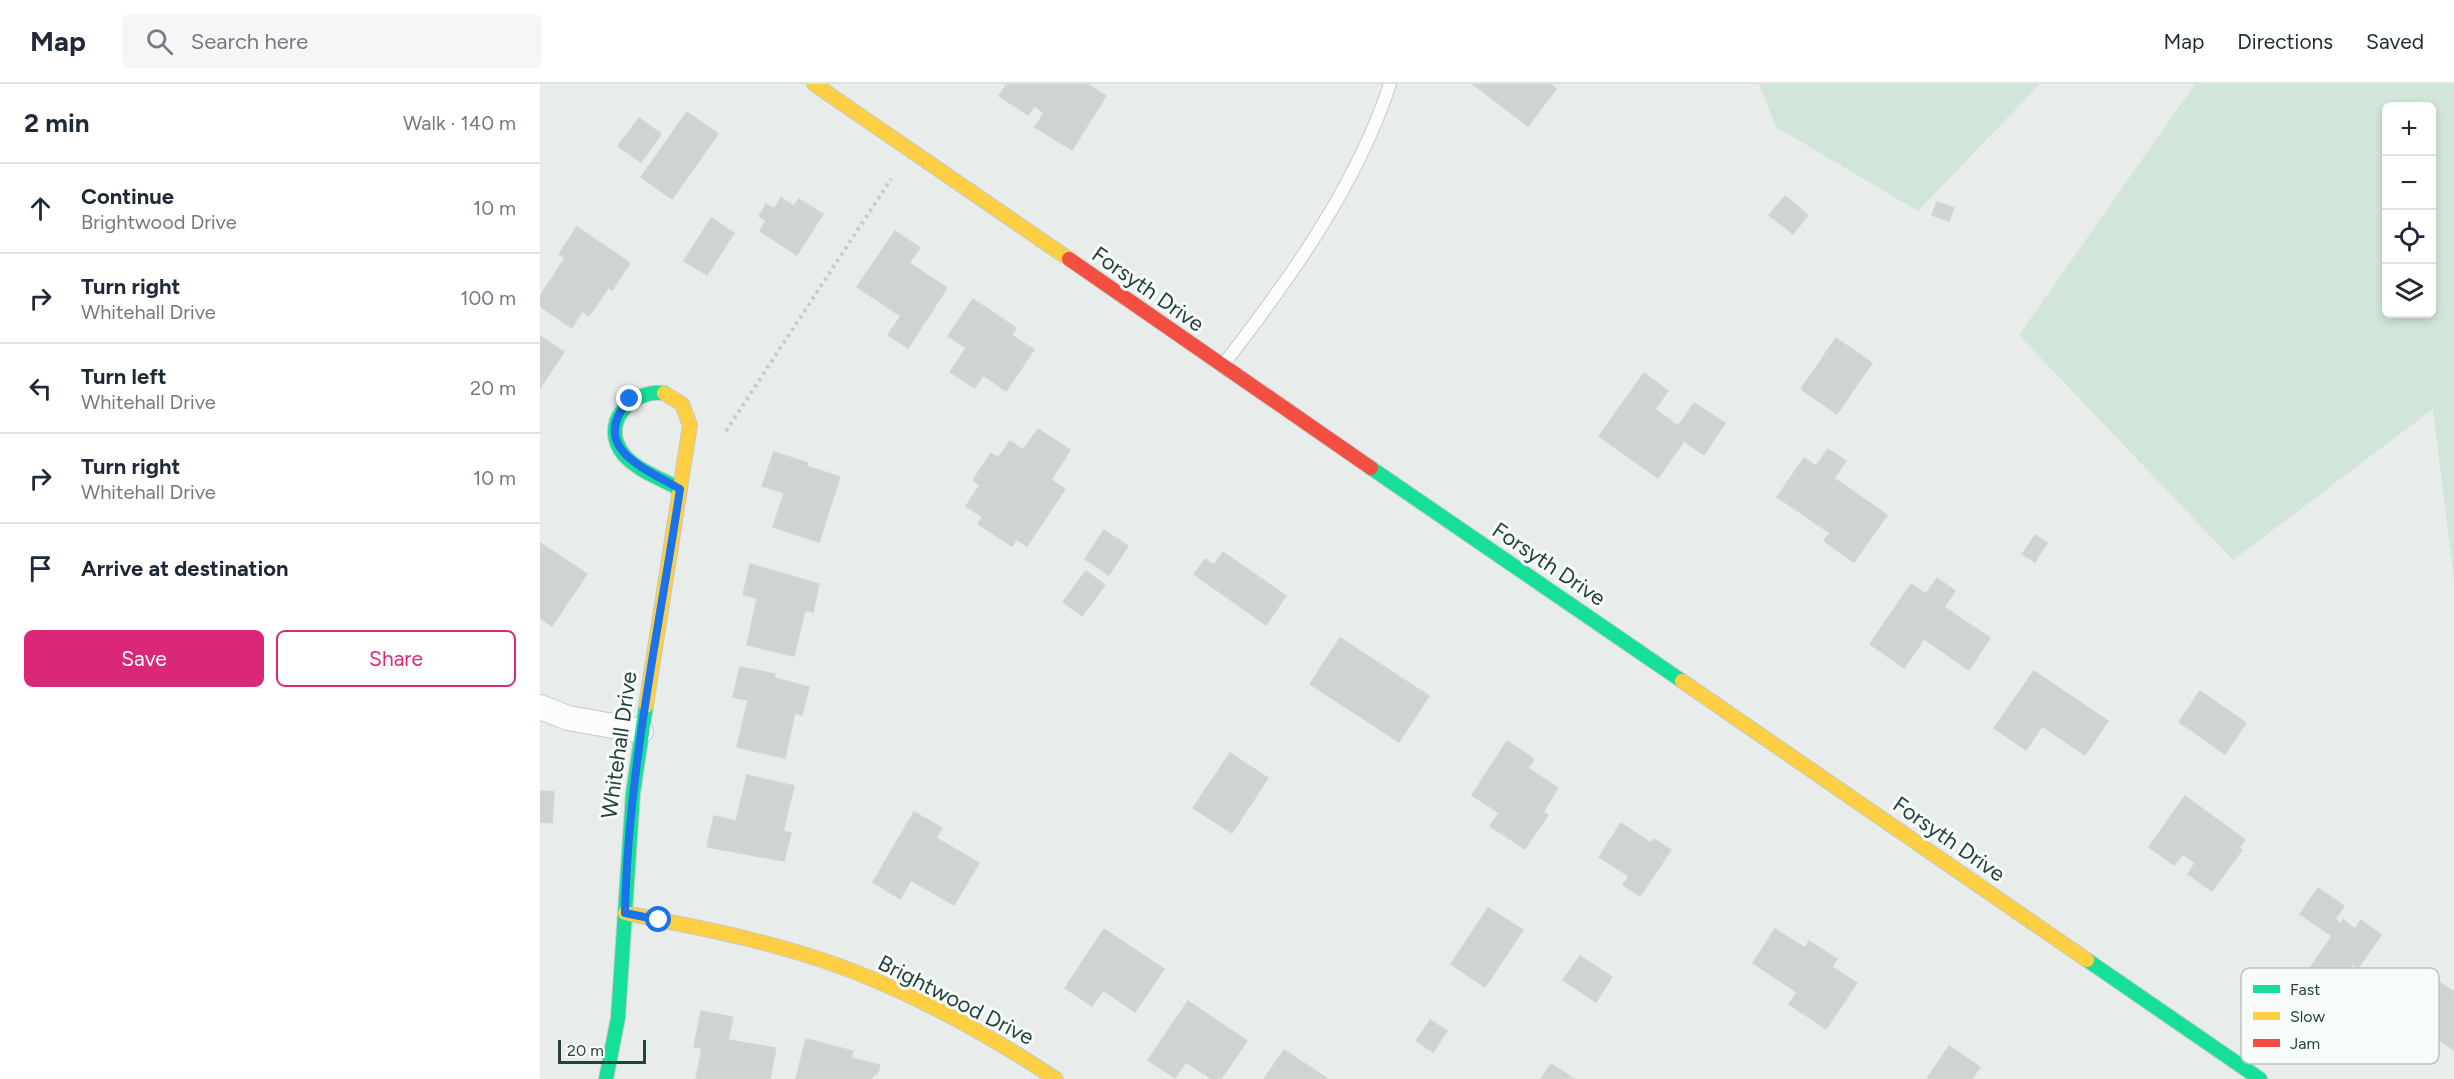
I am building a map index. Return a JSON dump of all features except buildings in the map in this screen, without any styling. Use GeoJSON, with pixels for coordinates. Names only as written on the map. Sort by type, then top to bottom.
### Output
{"type":"FeatureCollection","features":[{"type":"Feature","properties":{"kind":"street","name":"Forsyth Drive"},"geometry":{"type":"LineString","coordinates":[[814,84],[2260,1079]]}},
{"type":"Feature","properties":{"kind":"street","name":"Whitehall Drive"},"geometry":{"type":"LineString","coordinates":[[606,1079],[618,1018],[628,830],[641,731],[680,489],[690,425],[683,405],[669,394],[655,391],[630,399],[620,410],[615,422],[618,445],[624,455],[680,489]]}},
{"type":"Feature","properties":{"kind":"street"},"geometry":{"type":"LineString","coordinates":[[540,707],[568,718],[641,731]]}},
{"type":"Feature","properties":{"kind":"street","name":"Brightwood Drive"},"geometry":{"type":"LineString","coordinates":[[625,913],[788,950],[865,976],[908,994],[963,1023],[1016,1052],[1056,1079]]}},
{"type":"Feature","properties":{"kind":"lane"},"geometry":{"type":"LineString","coordinates":[[1222,366],[1291,273],[1344,186],[1382,109],[1390,84]]}},
{"type":"Feature","properties":{"kind":"path"},"geometry":{"type":"LineString","coordinates":[[726,431],[891,179]]}},
{"type":"Feature","properties":{"kind":"green space"},"geometry":{"type":"Polygon","coordinates":[[[1759,84],[2040,84],[1918,211],[1776,127],[1759,84]]]}},
{"type":"Feature","properties":{"kind":"green space"},"geometry":{"type":"Polygon","coordinates":[[[2195,84],[2454,84],[2454,581],[2433,409],[2233,560],[2019,335],[2195,84]]]}},
{"type":"Feature","properties":{"kind":"traffic: fast"},"geometry":{"type":"LineString","coordinates":[[664,393],[651,393],[630,403],[622,411],[615,432],[617,444],[630,461],[680,489]]}},
{"type":"Feature","properties":{"kind":"traffic: fast"},"geometry":{"type":"LineString","coordinates":[[1371,468],[1682,681]]}},
{"type":"Feature","properties":{"kind":"traffic: fast"},"geometry":{"type":"LineString","coordinates":[[606,1079],[618,1018],[633,793],[646,706]]}},
{"type":"Feature","properties":{"kind":"traffic: fast"},"geometry":{"type":"LineString","coordinates":[[2087,960],[2260,1079]]}},
{"type":"Feature","properties":{"kind":"traffic: slow"},"geometry":{"type":"LineString","coordinates":[[814,84],[1069,259]]}},
{"type":"Feature","properties":{"kind":"traffic: slow"},"geometry":{"type":"LineString","coordinates":[[646,706],[690,425],[682,404],[664,393]]}},
{"type":"Feature","properties":{"kind":"traffic: slow"},"geometry":{"type":"LineString","coordinates":[[1682,681],[2087,960]]}},
{"type":"Feature","properties":{"kind":"traffic: slow"},"geometry":{"type":"LineString","coordinates":[[625,913],[751,940],[800,953],[855,972],[944,1012],[1001,1044],[1056,1079]]}},
{"type":"Feature","properties":{"kind":"traffic: jam"},"geometry":{"type":"LineString","coordinates":[[1069,259],[1371,468]]}},
{"type":"Feature","properties":{"kind":"route"},"geometry":{"type":"LineString","coordinates":[[630,399],[620,410],[615,422],[618,445],[624,455],[680,489],[641,731],[628,830],[625,913],[659,920]]}}]}
